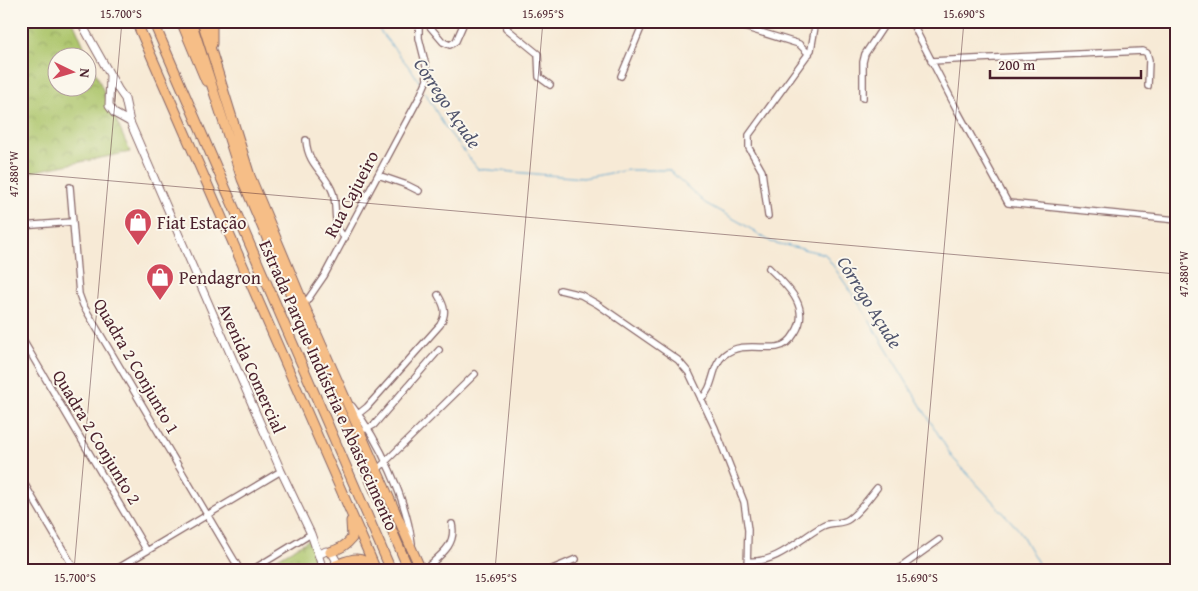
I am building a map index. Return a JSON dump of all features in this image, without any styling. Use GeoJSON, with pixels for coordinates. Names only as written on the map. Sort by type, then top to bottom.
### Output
{"type":"FeatureCollection","features":[{"type":"Feature","properties":{"kind":"main road","name":"Estrada Parque Indústria e Abastecimento"},"geometry":{"type":"LineString","coordinates":[[136,21],[376,570]]}},
{"type":"Feature","properties":{"kind":"main road","name":"Estrada Parque Indústria e Abastecimento"},"geometry":{"type":"LineString","coordinates":[[153,21],[391,570]]}},
{"type":"Feature","properties":{"kind":"main road"},"geometry":{"type":"LineString","coordinates":[[181,21],[201,72],[216,100]]}},
{"type":"Feature","properties":{"kind":"main road"},"geometry":{"type":"LineString","coordinates":[[191,21],[242,178],[323,372],[409,570]]}},
{"type":"Feature","properties":{"kind":"main road"},"geometry":{"type":"LineString","coordinates":[[202,21],[250,176],[304,305],[345,398],[363,429],[377,470],[413,552],[423,570]]}},
{"type":"Feature","properties":{"kind":"main road"},"geometry":{"type":"LineString","coordinates":[[212,21],[213,55]]}},
{"type":"Feature","properties":{"kind":"main road"},"geometry":{"type":"LineString","coordinates":[[328,552],[341,549],[352,538],[353,529],[349,507]]}},
{"type":"Feature","properties":{"kind":"main road"},"geometry":{"type":"LineString","coordinates":[[335,568],[350,559],[358,558],[368,562],[376,570]]}},
{"type":"Feature","properties":{"kind":"street","name":"Avenida Comercial"},"geometry":{"type":"LineString","coordinates":[[80,21],[126,101],[130,122],[281,471],[312,534],[318,557],[324,570]]}},
{"type":"Feature","properties":{"kind":"street","name":"Rua Cajueiro"},"geometry":{"type":"LineString","coordinates":[[304,305],[316,288],[378,176],[427,80],[426,66],[419,38],[419,21]]}},
{"type":"Feature","properties":{"kind":"street"},"geometry":{"type":"LineString","coordinates":[[425,21],[443,42],[450,45],[456,41],[463,25]]}},
{"type":"Feature","properties":{"kind":"street"},"geometry":{"type":"LineString","coordinates":[[510,21],[506,28],[538,54],[539,77],[550,85]]}},
{"type":"Feature","properties":{"kind":"street"},"geometry":{"type":"LineString","coordinates":[[621,76],[644,21]]}},
{"type":"Feature","properties":{"kind":"street"},"geometry":{"type":"LineString","coordinates":[[768,216],[762,171],[749,148],[749,134],[809,54],[813,43],[816,21]]}},
{"type":"Feature","properties":{"kind":"street"},"geometry":{"type":"LineString","coordinates":[[863,98],[863,62],[865,54],[887,21]]}},
{"type":"Feature","properties":{"kind":"street"},"geometry":{"type":"LineString","coordinates":[[911,21],[1008,203],[1177,220]]}},
{"type":"Feature","properties":{"kind":"street"},"geometry":{"type":"LineString","coordinates":[[744,28],[799,44],[809,54]]}},
{"type":"Feature","properties":{"kind":"street"},"geometry":{"type":"LineString","coordinates":[[932,61],[1142,50],[1147,53],[1149,60],[1148,86]]}},
{"type":"Feature","properties":{"kind":"street"},"geometry":{"type":"LineString","coordinates":[[110,74],[108,100],[110,109],[130,122]]}},
{"type":"Feature","properties":{"kind":"street"},"geometry":{"type":"LineString","coordinates":[[108,100],[114,94],[121,94]]}},
{"type":"Feature","properties":{"kind":"street"},"geometry":{"type":"LineString","coordinates":[[306,140],[308,156],[332,191],[335,203],[335,221],[339,232],[344,238]]}},
{"type":"Feature","properties":{"kind":"street"},"geometry":{"type":"LineString","coordinates":[[378,176],[407,184],[420,191]]}},
{"type":"Feature","properties":{"kind":"street","name":"Quadra 2 Conjunto 1"},"geometry":{"type":"LineString","coordinates":[[70,188],[79,294],[83,305],[240,570]]}},
{"type":"Feature","properties":{"kind":"street"},"geometry":{"type":"LineString","coordinates":[[21,226],[72,222]]}},
{"type":"Feature","properties":{"kind":"street"},"geometry":{"type":"LineString","coordinates":[[701,399],[706,395],[717,364],[725,354],[741,348],[755,346],[776,347],[785,344],[797,331],[802,315],[794,295],[769,268]]}},
{"type":"Feature","properties":{"kind":"street"},"geometry":{"type":"LineString","coordinates":[[560,290],[581,295],[597,304],[678,360],[689,373],[715,428],[744,502],[748,530],[747,570]]}},
{"type":"Feature","properties":{"kind":"street"},"geometry":{"type":"LineString","coordinates":[[356,416],[367,407],[440,325],[445,311],[438,295]]}},
{"type":"Feature","properties":{"kind":"street","name":"Quadra 2 Conjunto 2"},"geometry":{"type":"LineString","coordinates":[[21,337],[147,551]]}},
{"type":"Feature","properties":{"kind":"street"},"geometry":{"type":"LineString","coordinates":[[413,552],[409,522],[386,462],[363,429],[374,424],[439,350]]}},
{"type":"Feature","properties":{"kind":"street"},"geometry":{"type":"LineString","coordinates":[[377,470],[475,374]]}},
{"type":"Feature","properties":{"kind":"street"},"geometry":{"type":"LineString","coordinates":[[115,570],[281,471]]}},
{"type":"Feature","properties":{"kind":"street"},"geometry":{"type":"LineString","coordinates":[[21,478],[75,570]]}},
{"type":"Feature","properties":{"kind":"street"},"geometry":{"type":"LineString","coordinates":[[748,561],[763,561],[797,544],[824,525],[847,521],[860,509],[877,488]]}},
{"type":"Feature","properties":{"kind":"street"},"geometry":{"type":"LineString","coordinates":[[423,570],[454,538],[452,524]]}},
{"type":"Feature","properties":{"kind":"street"},"geometry":{"type":"LineString","coordinates":[[252,570],[312,534]]}},
{"type":"Feature","properties":{"kind":"street"},"geometry":{"type":"LineString","coordinates":[[897,570],[939,540]]}},
{"type":"Feature","properties":{"kind":"street","name":"Avenida Comercial"},"geometry":{"type":"LineString","coordinates":[[315,541],[328,552]]}},
{"type":"Feature","properties":{"kind":"street"},"geometry":{"type":"LineString","coordinates":[[318,557],[320,554],[328,552],[336,560],[335,568]]}},
{"type":"Feature","properties":{"kind":"street"},"geometry":{"type":"LineString","coordinates":[[550,570],[576,559]]}},
{"type":"Feature","properties":{"kind":"green space"},"geometry":{"type":"Polygon","coordinates":[[[21,21],[73,21],[85,48],[48,48],[48,98],[98,98],[98,78],[130,152],[21,174],[21,21]]]}},
{"type":"Feature","properties":{"kind":"green space"},"geometry":{"type":"Polygon","coordinates":[[[310,539],[321,570],[257,570],[310,539]]]}},
{"type":"Feature","properties":{"kind":"waterway","name":"Córrego Açude"},"geometry":{"type":"LineString","coordinates":[[372,21],[422,86]]}},
{"type":"Feature","properties":{"kind":"waterway","name":"Córrego Açude"},"geometry":{"type":"LineString","coordinates":[[425,92],[445,127],[478,169],[583,178],[628,170],[669,170],[705,203],[771,242],[825,254],[858,302],[952,457],[1019,530],[1042,570]]}},
{"type":"Feature","properties":{"kind":"place","name":"Fiat Estação"},"geometry":{"type":"Point","coordinates":[138,246]}},
{"type":"Feature","properties":{"kind":"place","name":"Pendagron"},"geometry":{"type":"Point","coordinates":[160,301]}}]}
